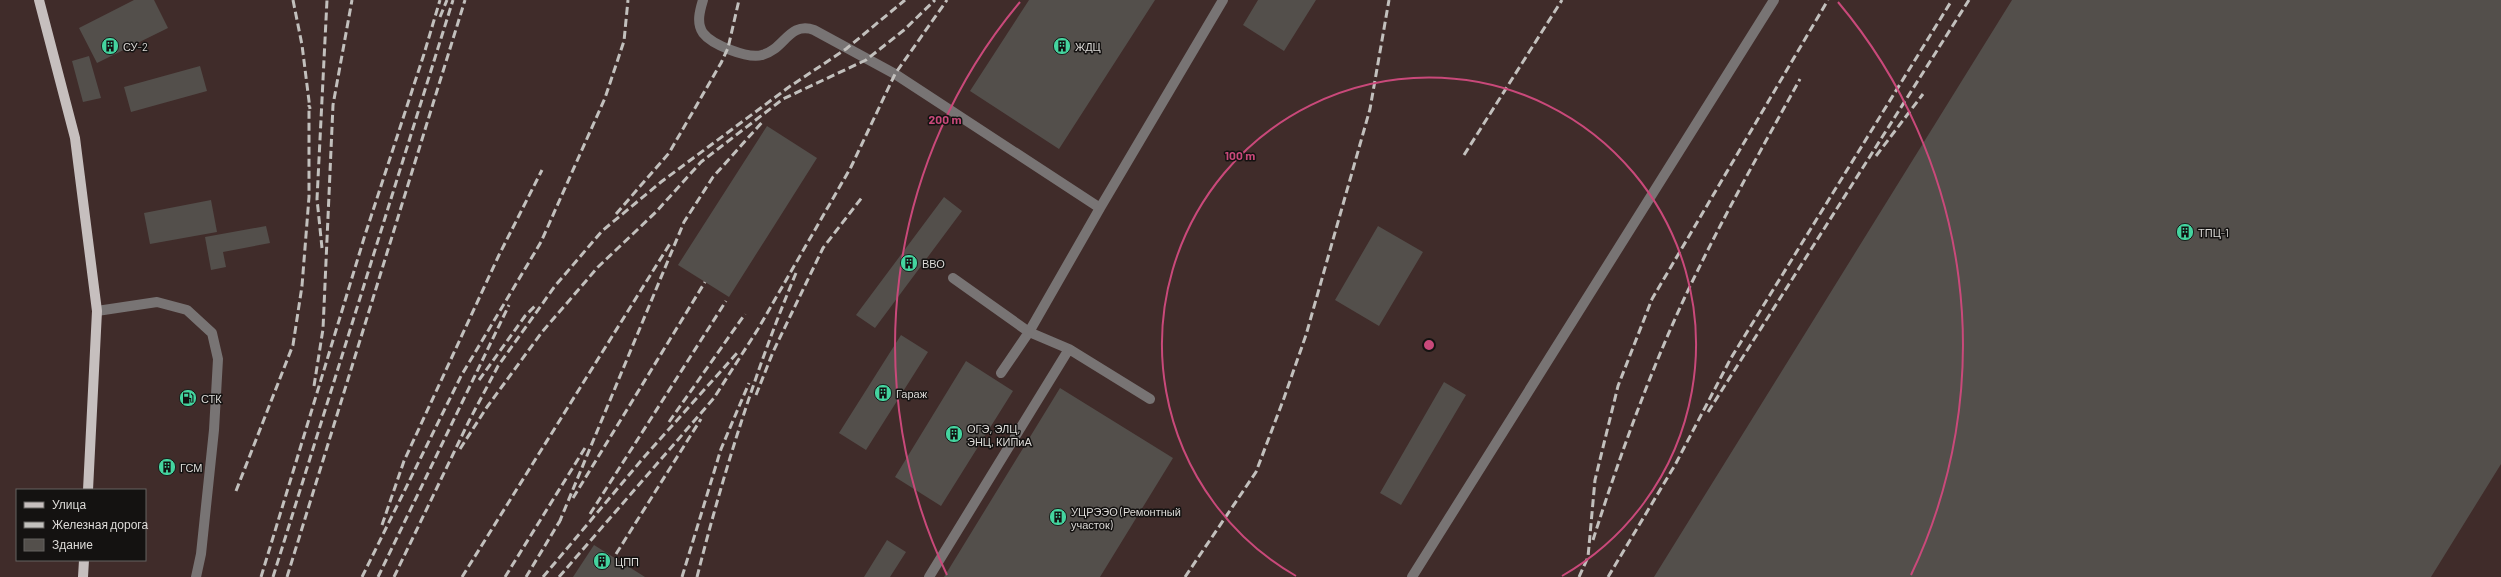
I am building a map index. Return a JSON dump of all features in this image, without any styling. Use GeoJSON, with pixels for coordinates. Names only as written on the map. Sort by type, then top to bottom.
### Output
{"type":"FeatureCollection","features":[{"type":"Feature","properties":{"kind":"main road"},"geometry":{"type":"LineString","coordinates":[[39,0],[75,138],[97,311],[88,489]]}},
{"type":"Feature","properties":{"kind":"main road"},"geometry":{"type":"LineString","coordinates":[[83,577],[84,561]]}},
{"type":"Feature","properties":{"kind":"street"},"geometry":{"type":"LineString","coordinates":[[703,0],[699,15],[700,24],[704,33],[716,41],[743,55],[764,55],[774,49],[795,29],[802,27],[814,30],[894,74],[1100,208]]}},
{"type":"Feature","properties":{"kind":"street"},"geometry":{"type":"LineString","coordinates":[[1001,373],[1029,332],[1100,208],[1223,0]]}},
{"type":"Feature","properties":{"kind":"street"},"geometry":{"type":"LineString","coordinates":[[1412,577],[1774,0]]}},
{"type":"Feature","properties":{"kind":"street"},"geometry":{"type":"LineString","coordinates":[[953,278],[1029,332],[1069,349],[1150,399]]}},
{"type":"Feature","properties":{"kind":"street"},"geometry":{"type":"LineString","coordinates":[[97,311],[157,302],[187,310],[212,333],[218,359],[214,430],[201,554],[196,577]]}},
{"type":"Feature","properties":{"kind":"street"},"geometry":{"type":"LineString","coordinates":[[929,577],[1069,349]]}},
{"type":"Feature","properties":{"kind":"shaded area"},"geometry":{"type":"Polygon","coordinates":[[[0,0],[2501,0],[2501,577],[0,577],[0,0]]]}},
{"type":"Feature","properties":{"kind":"building","name":"СУ-2"},"geometry":{"type":"Polygon","coordinates":[[[134,0],[154,0],[168,28],[97,63],[79,28],[134,0]]]}},
{"type":"Feature","properties":{"kind":"building","name":"ЖДЦ"},"geometry":{"type":"Polygon","coordinates":[[[1029,0],[1155,0],[1059,149],[970,91],[1029,0]]]}},
{"type":"Feature","properties":{"kind":"building"},"geometry":{"type":"Polygon","coordinates":[[[1258,0],[1316,0],[1284,51],[1243,25],[1258,0]]]}},
{"type":"Feature","properties":{"kind":"building","name":"ТПЦ-1"},"geometry":{"type":"Polygon","coordinates":[[[2012,0],[2501,0],[2501,464],[2431,577],[1654,577],[2012,0]]]}},
{"type":"Feature","properties":{"kind":"building"},"geometry":{"type":"Polygon","coordinates":[[[89,56],[101,98],[83,102],[72,61],[89,56]]]}},
{"type":"Feature","properties":{"kind":"building"},"geometry":{"type":"Polygon","coordinates":[[[200,66],[207,91],[131,112],[124,87],[200,66]]]}},
{"type":"Feature","properties":{"kind":"building"},"geometry":{"type":"Polygon","coordinates":[[[767,126],[817,158],[729,297],[678,265],[767,126]]]}},
{"type":"Feature","properties":{"kind":"building","name":"ВВО"},"geometry":{"type":"Polygon","coordinates":[[[944,197],[962,211],[875,328],[856,315],[944,197]]]}},
{"type":"Feature","properties":{"kind":"building"},"geometry":{"type":"Polygon","coordinates":[[[211,200],[217,232],[150,244],[144,213],[211,200]]]}},
{"type":"Feature","properties":{"kind":"building"},"geometry":{"type":"Polygon","coordinates":[[[266,226],[270,243],[223,252],[226,267],[211,270],[205,237],[266,226]]]}},
{"type":"Feature","properties":{"kind":"building"},"geometry":{"type":"Polygon","coordinates":[[[1378,226],[1423,252],[1379,326],[1335,300],[1378,226]]]}},
{"type":"Feature","properties":{"kind":"building","name":"Гараж"},"geometry":{"type":"Polygon","coordinates":[[[901,335],[928,352],[866,450],[839,433],[901,335]]]}},
{"type":"Feature","properties":{"kind":"building","name":"ОГЭ, ЭЛЦ, ЭНЦ, КИПиА"},"geometry":{"type":"Polygon","coordinates":[[[966,361],[1013,391],[941,506],[895,477],[966,361]]]}},
{"type":"Feature","properties":{"kind":"building"},"geometry":{"type":"Polygon","coordinates":[[[1444,382],[1466,395],[1401,505],[1380,493],[1444,382]]]}},
{"type":"Feature","properties":{"kind":"building","name":"УЦРЭЭО (Ремонтный участок)"},"geometry":{"type":"Polygon","coordinates":[[[1060,388],[1173,458],[1100,577],[944,577],[1060,388]]]}},
{"type":"Feature","properties":{"kind":"building"},"geometry":{"type":"Polygon","coordinates":[[[887,540],[906,552],[890,577],[864,577],[887,540]]]}},
{"type":"Feature","properties":{"kind":"building","name":"ЦПП"},"geometry":{"type":"Polygon","coordinates":[[[594,545],[645,577],[573,577],[594,545]]]}},
{"type":"Feature","properties":{"kind":"railway"},"geometry":{"type":"LineString","coordinates":[[293,0],[302,45],[310,109]]}},
{"type":"Feature","properties":{"kind":"railway"},"geometry":{"type":"LineString","coordinates":[[322,248],[317,199],[327,0]]}},
{"type":"Feature","properties":{"kind":"railway"},"geometry":{"type":"LineString","coordinates":[[314,386],[323,329],[333,105],[352,0]]}},
{"type":"Feature","properties":{"kind":"railway"},"geometry":{"type":"LineString","coordinates":[[261,577],[365,235],[440,0]]}},
{"type":"Feature","properties":{"kind":"railway"},"geometry":{"type":"LineString","coordinates":[[440,17],[447,0]]}},
{"type":"Feature","properties":{"kind":"railway"},"geometry":{"type":"LineString","coordinates":[[273,577],[453,0]]}},
{"type":"Feature","properties":{"kind":"railway"},"geometry":{"type":"LineString","coordinates":[[287,577],[465,0]]}},
{"type":"Feature","properties":{"kind":"railway"},"geometry":{"type":"LineString","coordinates":[[362,577],[461,376],[541,242],[605,98],[624,41],[628,0]]}},
{"type":"Feature","properties":{"kind":"railway"},"geometry":{"type":"LineString","coordinates":[[616,214],[669,153],[721,63],[728,48],[739,0]]}},
{"type":"Feature","properties":{"kind":"railway"},"geometry":{"type":"LineString","coordinates":[[394,577],[469,421],[498,366],[555,286],[602,231],[661,182],[789,87],[846,49],[905,0]]}},
{"type":"Feature","properties":{"kind":"railway"},"geometry":{"type":"LineString","coordinates":[[460,449],[487,407],[542,332],[598,267],[656,212],[701,162],[783,99],[866,60],[904,30],[935,0]]}},
{"type":"Feature","properties":{"kind":"railway"},"geometry":{"type":"LineString","coordinates":[[559,577],[714,398],[758,329],[851,167],[895,74],[947,0]]}},
{"type":"Feature","properties":{"kind":"railway"},"geometry":{"type":"LineString","coordinates":[[1185,577],[1256,472],[1284,398],[1306,335],[1370,109],[1389,0]]}},
{"type":"Feature","properties":{"kind":"railway"},"geometry":{"type":"LineString","coordinates":[[1464,155],[1562,0]]}},
{"type":"Feature","properties":{"kind":"railway"},"geometry":{"type":"LineString","coordinates":[[1579,577],[1588,557],[1595,480],[1618,386],[1652,299],[1828,0]]}},
{"type":"Feature","properties":{"kind":"railway"},"geometry":{"type":"LineString","coordinates":[[1608,577],[1675,465],[1731,358],[1952,0]]}},
{"type":"Feature","properties":{"kind":"railway"},"geometry":{"type":"LineString","coordinates":[[1708,412],[1969,0]]}},
{"type":"Feature","properties":{"kind":"railway"},"geometry":{"type":"LineString","coordinates":[[1593,540],[1635,418],[1658,358],[1684,299],[1697,271],[1800,79]]}},
{"type":"Feature","properties":{"kind":"railway"},"geometry":{"type":"LineString","coordinates":[[1876,156],[1923,94]]}},
{"type":"Feature","properties":{"kind":"railway"},"geometry":{"type":"LineString","coordinates":[[236,491],[293,345],[302,286],[309,197],[309,105]]}},
{"type":"Feature","properties":{"kind":"railway"},"geometry":{"type":"LineString","coordinates":[[559,523],[684,222],[713,177],[764,120]]}},
{"type":"Feature","properties":{"kind":"railway"},"geometry":{"type":"LineString","coordinates":[[382,525],[404,461],[499,255],[542,170]]}},
{"type":"Feature","properties":{"kind":"railway"},"geometry":{"type":"LineString","coordinates":[[756,395],[773,352],[823,248],[863,196]]}},
{"type":"Feature","properties":{"kind":"railway"},"geometry":{"type":"LineString","coordinates":[[462,577],[671,242]]}},
{"type":"Feature","properties":{"kind":"railway"},"geometry":{"type":"LineString","coordinates":[[697,577],[741,423],[767,347],[796,273]]}},
{"type":"Feature","properties":{"kind":"railway"},"geometry":{"type":"LineString","coordinates":[[573,498],[705,282]]}},
{"type":"Feature","properties":{"kind":"railway"},"geometry":{"type":"LineString","coordinates":[[590,514],[726,301]]}},
{"type":"Feature","properties":{"kind":"railway"},"geometry":{"type":"LineString","coordinates":[[378,577],[509,305]]}},
{"type":"Feature","properties":{"kind":"railway"},"geometry":{"type":"LineString","coordinates":[[479,380],[525,316],[536,305]]}},
{"type":"Feature","properties":{"kind":"railway"},"geometry":{"type":"LineString","coordinates":[[669,422],[745,314]]}},
{"type":"Feature","properties":{"kind":"railway"},"geometry":{"type":"LineString","coordinates":[[543,577],[645,456],[738,352]]}},
{"type":"Feature","properties":{"kind":"railway"},"geometry":{"type":"LineString","coordinates":[[682,577],[721,449],[749,383]]}},
{"type":"Feature","properties":{"kind":"railway"},"geometry":{"type":"LineString","coordinates":[[616,554],[701,419]]}},
{"type":"Feature","properties":{"kind":"railway"},"geometry":{"type":"LineString","coordinates":[[505,577],[585,448]]}},
{"type":"Feature","properties":{"kind":"railway"},"geometry":{"type":"LineString","coordinates":[[526,577],[561,519]]}},
{"type":"Feature","properties":{"kind":"place","name":"СУ-2"},"geometry":{"type":"Point","coordinates":[110,46]}},
{"type":"Feature","properties":{"kind":"place","name":"ЖДЦ"},"geometry":{"type":"Point","coordinates":[1062,46]}},
{"type":"Feature","properties":{"kind":"place","name":"ТПЦ-1"},"geometry":{"type":"Point","coordinates":[2185,232]}},
{"type":"Feature","properties":{"kind":"place","name":"ВВО"},"geometry":{"type":"Point","coordinates":[909,263]}},
{"type":"Feature","properties":{"kind":"place","name":"Гараж"},"geometry":{"type":"Point","coordinates":[883,393]}},
{"type":"Feature","properties":{"kind":"place","name":"СТК"},"geometry":{"type":"Point","coordinates":[188,398]}},
{"type":"Feature","properties":{"kind":"place","name":"ОГЭ, ЭЛЦ, ЭНЦ, КИПиА"},"geometry":{"type":"Point","coordinates":[954,434]}},
{"type":"Feature","properties":{"kind":"place","name":"ГСМ"},"geometry":{"type":"Point","coordinates":[167,467]}},
{"type":"Feature","properties":{"kind":"place","name":"УЦРЭЭО (Ремонтный участок)"},"geometry":{"type":"Point","coordinates":[1058,517]}},
{"type":"Feature","properties":{"kind":"place","name":"ЦПП"},"geometry":{"type":"Point","coordinates":[602,561]}}]}
